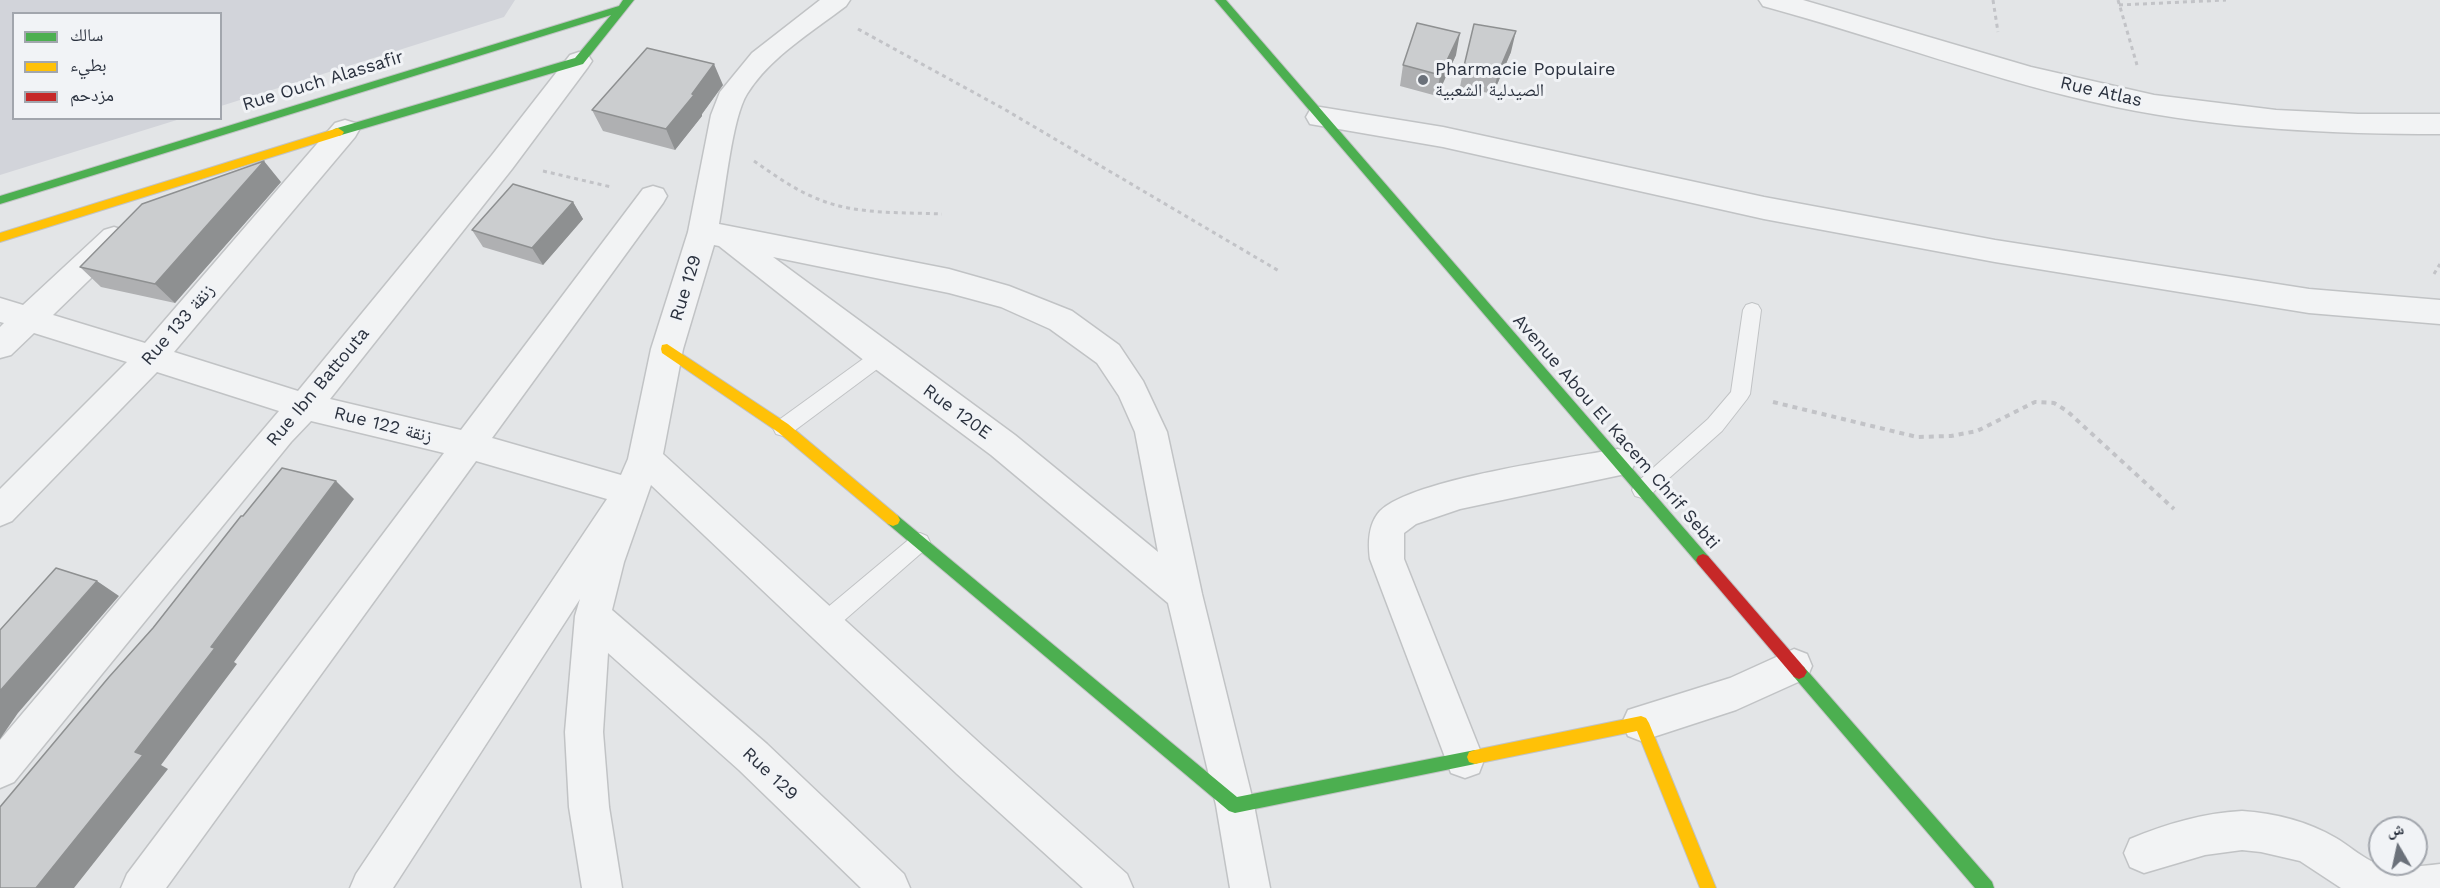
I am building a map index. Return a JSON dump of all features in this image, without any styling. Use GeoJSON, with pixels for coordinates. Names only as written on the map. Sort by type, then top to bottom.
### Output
{"type":"FeatureCollection","features":[{"type":"Feature","properties":{"kind":"street","name":"Avenue Abou El Kacem Chrif Sebti"},"geometry":{"type":"LineString","coordinates":[[1220,0],[1986,888]]}},
{"type":"Feature","properties":{"kind":"street","name":"Rue Atlas"},"geometry":{"type":"LineString","coordinates":[[1772,0],[2069,86],[2149,104],[2315,123],[2440,124]]}},
{"type":"Feature","properties":{"kind":"street","name":"Rue Ibn Battouta"},"geometry":{"type":"LineString","coordinates":[[0,770],[279,432],[305,406],[626,4]]}},
{"type":"Feature","properties":{"kind":"street","name":"Rue Ouch Alassafir"},"geometry":{"type":"LineString","coordinates":[[0,200],[626,4]]}},
{"type":"Feature","properties":{"kind":"street","name":"Rue 129"},"geometry":{"type":"LineString","coordinates":[[600,886],[589,807],[584,732],[593,616],[607,562],[645,459],[667,349],[714,234],[720,140],[725,115],[734,92],[743,79],[774,48],[830,5]]}},
{"type":"Feature","properties":{"kind":"street"},"geometry":{"type":"LineString","coordinates":[[0,238],[345,130],[579,61]]}},
{"type":"Feature","properties":{"kind":"street"},"geometry":{"type":"LineString","coordinates":[[1320,117],[1443,137],[1764,208],[1995,251],[2309,301],[2440,312]]}},
{"type":"Feature","properties":{"kind":"street","name":"Rue 133 زنقة"},"geometry":{"type":"LineString","coordinates":[[0,511],[150,359],[345,130]]}},
{"type":"Feature","properties":{"kind":"street"},"geometry":{"type":"LineString","coordinates":[[0,346],[167,187]]}},
{"type":"Feature","properties":{"kind":"street"},"geometry":{"type":"LineString","coordinates":[[141,888],[653,196]]}},
{"type":"Feature","properties":{"kind":"street"},"geometry":{"type":"LineString","coordinates":[[714,234],[949,281],[1009,298],[1061,320],[1108,354],[1132,390],[1151,432],[1184,594],[1235,805],[1250,888]]}},
{"type":"Feature","properties":{"kind":"street","name":"Rue 120E"},"geometry":{"type":"LineString","coordinates":[[714,234],[1003,446],[1184,594]]}},
{"type":"Feature","properties":{"kind":"street","name":"Rue 122 زنقة"},"geometry":{"type":"LineString","coordinates":[[0,310],[305,406],[467,446],[631,492]]}},
{"type":"Feature","properties":{"kind":"street"},"geometry":{"type":"LineString","coordinates":[[667,349],[783,428],[1235,805]]}},
{"type":"Feature","properties":{"kind":"street"},"geometry":{"type":"LineString","coordinates":[[645,459],[971,761],[1113,888]]}},
{"type":"Feature","properties":{"kind":"street"},"geometry":{"type":"LineString","coordinates":[[1465,760],[1387,559],[1385,538],[1391,523],[1408,510],[1447,496],[1618,463]]}},
{"type":"Feature","properties":{"kind":"street"},"geometry":{"type":"LineString","coordinates":[[370,888],[631,492]]}},
{"type":"Feature","properties":{"kind":"street","name":"Rue 129"},"geometry":{"type":"LineString","coordinates":[[593,616],[753,757],[890,888]]}},
{"type":"Feature","properties":{"kind":"street"},"geometry":{"type":"LineString","coordinates":[[1235,805],[1641,723],[1736,693],[1794,666]]}},
{"type":"Feature","properties":{"kind":"street"},"geometry":{"type":"LineString","coordinates":[[1641,723],[1708,888]]}},
{"type":"Feature","properties":{"kind":"street"},"geometry":{"type":"LineString","coordinates":[[2144,853],[2200,834],[2234,829],[2271,834],[2306,843],[2358,876],[2383,885],[2440,884]]}},
{"type":"Feature","properties":{"kind":"lane"},"geometry":{"type":"LineString","coordinates":[[1642,490],[1715,424],[1740,394],[1752,310]]}},
{"type":"Feature","properties":{"kind":"lane"},"geometry":{"type":"LineString","coordinates":[[783,428],[881,356]]}},
{"type":"Feature","properties":{"kind":"lane"},"geometry":{"type":"LineString","coordinates":[[824,624],[920,542]]}},
{"type":"Feature","properties":{"kind":"path"},"geometry":{"type":"LineString","coordinates":[[1993,0],[1999,41]]}},
{"type":"Feature","properties":{"kind":"path"},"geometry":{"type":"LineString","coordinates":[[2138,66],[2118,2],[2226,0]]}},
{"type":"Feature","properties":{"kind":"path"},"geometry":{"type":"LineString","coordinates":[[830,5],[1279,271]]}},
{"type":"Feature","properties":{"kind":"path"},"geometry":{"type":"LineString","coordinates":[[720,140],[774,175],[826,202],[877,210],[942,214]]}},
{"type":"Feature","properties":{"kind":"path"},"geometry":{"type":"LineString","coordinates":[[502,162],[653,196]]}},
{"type":"Feature","properties":{"kind":"path"},"geometry":{"type":"LineString","coordinates":[[1740,394],[1917,437],[1951,436],[1977,431],[2025,405],[2044,401],[2054,403],[2067,411],[2174,509]]}},
{"type":"Feature","properties":{"kind":"shaded area"},"geometry":{"type":"Polygon","coordinates":[[[0,0],[515,0],[504,17],[222,106],[222,12],[12,12],[12,120],[177,120],[0,175],[0,0]]]}},
{"type":"Feature","properties":{"kind":"building"},"geometry":{"type":"Polygon","coordinates":[[[1417,23],[1460,33],[1440,75],[1403,65],[1417,23]]]}},
{"type":"Feature","properties":{"kind":"building"},"geometry":{"type":"Polygon","coordinates":[[[1474,24],[1516,31],[1498,73],[1464,66],[1474,24]]]}},
{"type":"Feature","properties":{"kind":"building"},"geometry":{"type":"Polygon","coordinates":[[[647,48],[714,64],[692,94],[694,95],[666,129],[592,110],[647,48]]]}},
{"type":"Feature","properties":{"kind":"building"},"geometry":{"type":"Polygon","coordinates":[[[264,161],[155,284],[80,267],[142,204],[264,161]]]}},
{"type":"Feature","properties":{"kind":"building"},"geometry":{"type":"Polygon","coordinates":[[[513,184],[573,202],[532,248],[472,230],[513,184]]]}},
{"type":"Feature","properties":{"kind":"building"},"geometry":{"type":"Polygon","coordinates":[[[282,468],[336,481],[211,647],[215,648],[135,752],[143,755],[36,888],[0,888],[0,807],[153,628],[282,468]]]}},
{"type":"Feature","properties":{"kind":"building"},"geometry":{"type":"Polygon","coordinates":[[[56,568],[97,581],[0,691],[0,630],[56,568]]]}},
{"type":"Feature","properties":{"kind":"traffic: fast"},"geometry":{"type":"LineString","coordinates":[[338,132],[579,61],[629,0]]}},
{"type":"Feature","properties":{"kind":"traffic: fast"},"geometry":{"type":"LineString","coordinates":[[1220,0],[1703,560]]}},
{"type":"Feature","properties":{"kind":"traffic: fast"},"geometry":{"type":"LineString","coordinates":[[0,200],[623,8]]}},
{"type":"Feature","properties":{"kind":"traffic: fast"},"geometry":{"type":"LineString","coordinates":[[893,520],[1235,805],[1475,757]]}},
{"type":"Feature","properties":{"kind":"traffic: fast"},"geometry":{"type":"LineString","coordinates":[[1799,672],[1986,888]]}},
{"type":"Feature","properties":{"kind":"traffic: slow"},"geometry":{"type":"LineString","coordinates":[[0,238],[338,132]]}},
{"type":"Feature","properties":{"kind":"traffic: slow"},"geometry":{"type":"LineString","coordinates":[[667,349],[783,428],[893,520]]}},
{"type":"Feature","properties":{"kind":"traffic: slow"},"geometry":{"type":"LineString","coordinates":[[1475,757],[1641,723],[1708,888]]}},
{"type":"Feature","properties":{"kind":"traffic: jam"},"geometry":{"type":"LineString","coordinates":[[1703,560],[1799,672]]}},
{"type":"Feature","properties":{"kind":"place","name":"Pharmacie Populaire الصيدلية الشعبية"},"geometry":{"type":"Point","coordinates":[1423,80]}}]}
